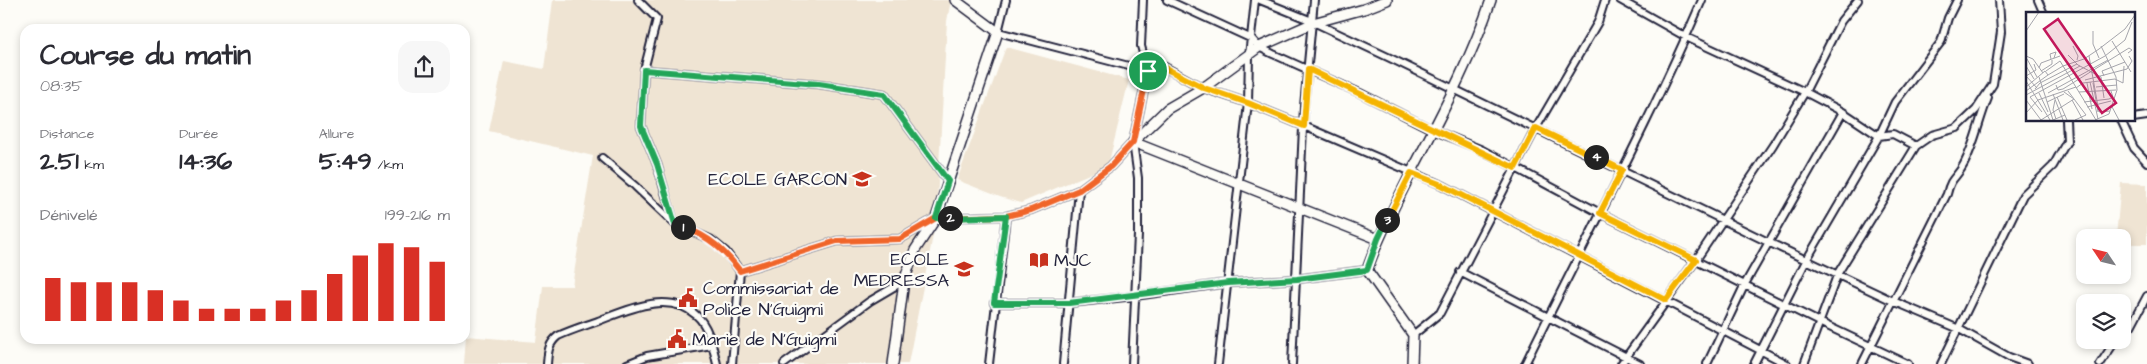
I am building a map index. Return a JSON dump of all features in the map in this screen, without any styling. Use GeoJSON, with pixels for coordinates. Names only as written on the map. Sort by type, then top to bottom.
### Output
{"type":"FeatureCollection","features":[{"type":"Feature","properties":{"kind":"street"},"geometry":{"type":"LineString","coordinates":[[638,0],[656,19],[644,70],[641,126],[657,164],[675,224]]}},
{"type":"Feature","properties":{"kind":"street"},"geometry":{"type":"LineString","coordinates":[[955,0],[998,32],[1148,71]]}},
{"type":"Feature","properties":{"kind":"street"},"geometry":{"type":"LineString","coordinates":[[893,364],[904,281],[915,250],[936,218],[998,32],[1006,0]]}},
{"type":"Feature","properties":{"kind":"street"},"geometry":{"type":"LineString","coordinates":[[1132,364],[1138,204],[1138,178],[1133,142],[1148,71],[1141,46],[1143,0]]}},
{"type":"Feature","properties":{"kind":"street"},"geometry":{"type":"LineString","coordinates":[[1167,0],[1252,39],[1259,47],[1360,93],[1433,130],[1482,150],[1600,213],[1908,364]]}},
{"type":"Feature","properties":{"kind":"street"},"geometry":{"type":"LineString","coordinates":[[1218,364],[1248,103],[1249,56],[1255,0]]}},
{"type":"Feature","properties":{"kind":"street"},"geometry":{"type":"LineString","coordinates":[[1260,0],[1307,19],[1390,58],[1768,242],[1838,273],[1893,301],[1959,329],[2009,357],[2028,364]]}},
{"type":"Feature","properties":{"kind":"street"},"geometry":{"type":"LineString","coordinates":[[1292,364],[1304,126],[1314,0]]}},
{"type":"Feature","properties":{"kind":"street"},"geometry":{"type":"LineString","coordinates":[[740,271],[837,241],[900,239],[936,218],[1006,216],[1031,210],[1079,190],[1111,166],[1168,109],[1204,88],[1259,47],[1313,23],[1364,9],[1387,0]]}},
{"type":"Feature","properties":{"kind":"street"},"geometry":{"type":"LineString","coordinates":[[1367,270],[1378,239],[1476,42],[1491,0]]}},
{"type":"Feature","properties":{"kind":"street"},"geometry":{"type":"LineString","coordinates":[[1413,335],[1440,312],[1491,211],[1536,128],[1598,22],[1605,0]]}},
{"type":"Feature","properties":{"kind":"street"},"geometry":{"type":"LineString","coordinates":[[1620,0],[1686,37],[1805,92],[1843,112],[1879,136],[1893,134],[1916,146]]}},
{"type":"Feature","properties":{"kind":"street"},"geometry":{"type":"LineString","coordinates":[[1525,364],[1622,170],[1702,0]]}},
{"type":"Feature","properties":{"kind":"street"},"geometry":{"type":"LineString","coordinates":[[1621,364],[1723,220],[1805,92],[1841,21],[1858,0]]}},
{"type":"Feature","properties":{"kind":"street"},"geometry":{"type":"LineString","coordinates":[[1754,364],[1807,259],[1879,136],[1895,102],[1941,42],[1948,18],[1957,0]]}},
{"type":"Feature","properties":{"kind":"street"},"geometry":{"type":"LineString","coordinates":[[1862,364],[1947,194],[1950,181],[1963,167],[1973,145],[1977,126],[1993,84],[2001,32],[1999,0]]}},
{"type":"Feature","properties":{"kind":"street"},"geometry":{"type":"LineString","coordinates":[[2038,0],[2043,12]]}},
{"type":"Feature","properties":{"kind":"street"},"geometry":{"type":"LineString","coordinates":[[1146,61],[1161,66],[1204,88],[1248,103],[1442,185],[1787,364]]}},
{"type":"Feature","properties":{"kind":"street"},"geometry":{"type":"LineString","coordinates":[[644,70],[819,84],[884,94],[948,181]]}},
{"type":"Feature","properties":{"kind":"street"},"geometry":{"type":"LineString","coordinates":[[1804,364],[1838,273],[1916,146],[1932,135],[1957,128],[1976,110],[1993,84]]}},
{"type":"Feature","properties":{"kind":"street"},"geometry":{"type":"LineString","coordinates":[[1707,364],[1745,284],[1843,112]]}},
{"type":"Feature","properties":{"kind":"street"},"geometry":{"type":"LineString","coordinates":[[2134,118],[2147,116]]}},
{"type":"Feature","properties":{"kind":"street"},"geometry":{"type":"LineString","coordinates":[[1941,364],[2023,195],[2053,166],[2067,141],[2066,121]]}},
{"type":"Feature","properties":{"kind":"street"},"geometry":{"type":"LineString","coordinates":[[2122,121],[2134,148],[2147,162]]}},
{"type":"Feature","properties":{"kind":"street"},"geometry":{"type":"LineString","coordinates":[[1133,142],[1378,239]]}},
{"type":"Feature","properties":{"kind":"street"},"geometry":{"type":"LineString","coordinates":[[602,158],[636,186],[675,224],[710,239],[726,252],[740,271],[732,364]]}},
{"type":"Feature","properties":{"kind":"street"},"geometry":{"type":"LineString","coordinates":[[1063,364],[1079,190]]}},
{"type":"Feature","properties":{"kind":"street"},"geometry":{"type":"LineString","coordinates":[[988,364],[1006,216]]}},
{"type":"Feature","properties":{"kind":"street"},"geometry":{"type":"LineString","coordinates":[[994,303],[1069,303],[1228,283],[1297,279],[1367,270]]}},
{"type":"Feature","properties":{"kind":"street"},"geometry":{"type":"LineString","coordinates":[[1367,270],[1413,335],[1412,364]]}},
{"type":"Feature","properties":{"kind":"street"},"geometry":{"type":"LineString","coordinates":[[1460,272],[1640,364]]}},
{"type":"Feature","properties":{"kind":"street"},"geometry":{"type":"LineString","coordinates":[[784,364],[870,300],[904,281]]}},
{"type":"Feature","properties":{"kind":"street"},"geometry":{"type":"LineString","coordinates":[[2131,326],[2147,296]]}},
{"type":"Feature","properties":{"kind":"street"},"geometry":{"type":"LineString","coordinates":[[548,364],[550,345],[553,340],[565,333],[641,306],[658,304],[673,304],[688,309],[698,316],[707,330],[717,364]]}},
{"type":"Feature","properties":{"kind":"street"},"geometry":{"type":"LineString","coordinates":[[627,364],[648,356],[712,345]]}},
{"type":"Feature","properties":{"kind":"street"},"geometry":{"type":"LineString","coordinates":[[2100,364],[2110,349]]}},
{"type":"Feature","properties":{"kind":"shaded area"},"geometry":{"type":"Polygon","coordinates":[[[553,0],[951,0],[947,21],[936,220],[908,364],[464,364],[465,344],[470,344],[470,336],[536,342],[543,286],[572,286],[593,156],[489,131],[504,61],[544,69],[553,0]]]}},
{"type":"Feature","properties":{"kind":"shaded area"},"geometry":{"type":"Polygon","coordinates":[[[1006,47],[1129,80],[1108,166],[1021,203],[957,180],[1006,47]]]}},
{"type":"Feature","properties":{"kind":"shaded area"},"geometry":{"type":"Polygon","coordinates":[[[2121,183],[2147,184],[2147,244],[2131,244],[2131,229],[2117,229],[2121,183]]]}},
{"type":"Feature","properties":{"kind":"place","name":"ECOLE GARCON"},"geometry":{"type":"Point","coordinates":[862,179]}},
{"type":"Feature","properties":{"kind":"place","name":"MJC"},"geometry":{"type":"Point","coordinates":[1039,260]}},
{"type":"Feature","properties":{"kind":"place","name":"ECOLE MEDRESSA"},"geometry":{"type":"Point","coordinates":[964,269]}},
{"type":"Feature","properties":{"kind":"place","name":"Commissariat de Police N'Guigmi"},"geometry":{"type":"Point","coordinates":[688,298]}},
{"type":"Feature","properties":{"kind":"place","name":"Marie de N'Guigmi"},"geometry":{"type":"Point","coordinates":[677,339]}},
{"type":"Feature","properties":{"kind":"route"},"geometry":{"type":"LineString","coordinates":[[1148,71],[1133,142],[1111,166],[1079,190],[1031,210],[1006,216],[936,218],[900,239],[837,241],[740,271],[726,252],[710,239],[675,224],[657,164],[641,126],[644,70],[819,84],[884,94],[948,181],[936,218],[1006,216],[994,303],[1069,303],[1228,283],[1297,279],[1367,270],[1378,239],[1411,173],[1442,185],[1666,300],[1696,260],[1600,213],[1622,170],[1536,128],[1515,168],[1482,150],[1433,130],[1308,69],[1304,126],[1248,103],[1204,88],[1161,66],[1146,61],[1148,71]]}}]}
